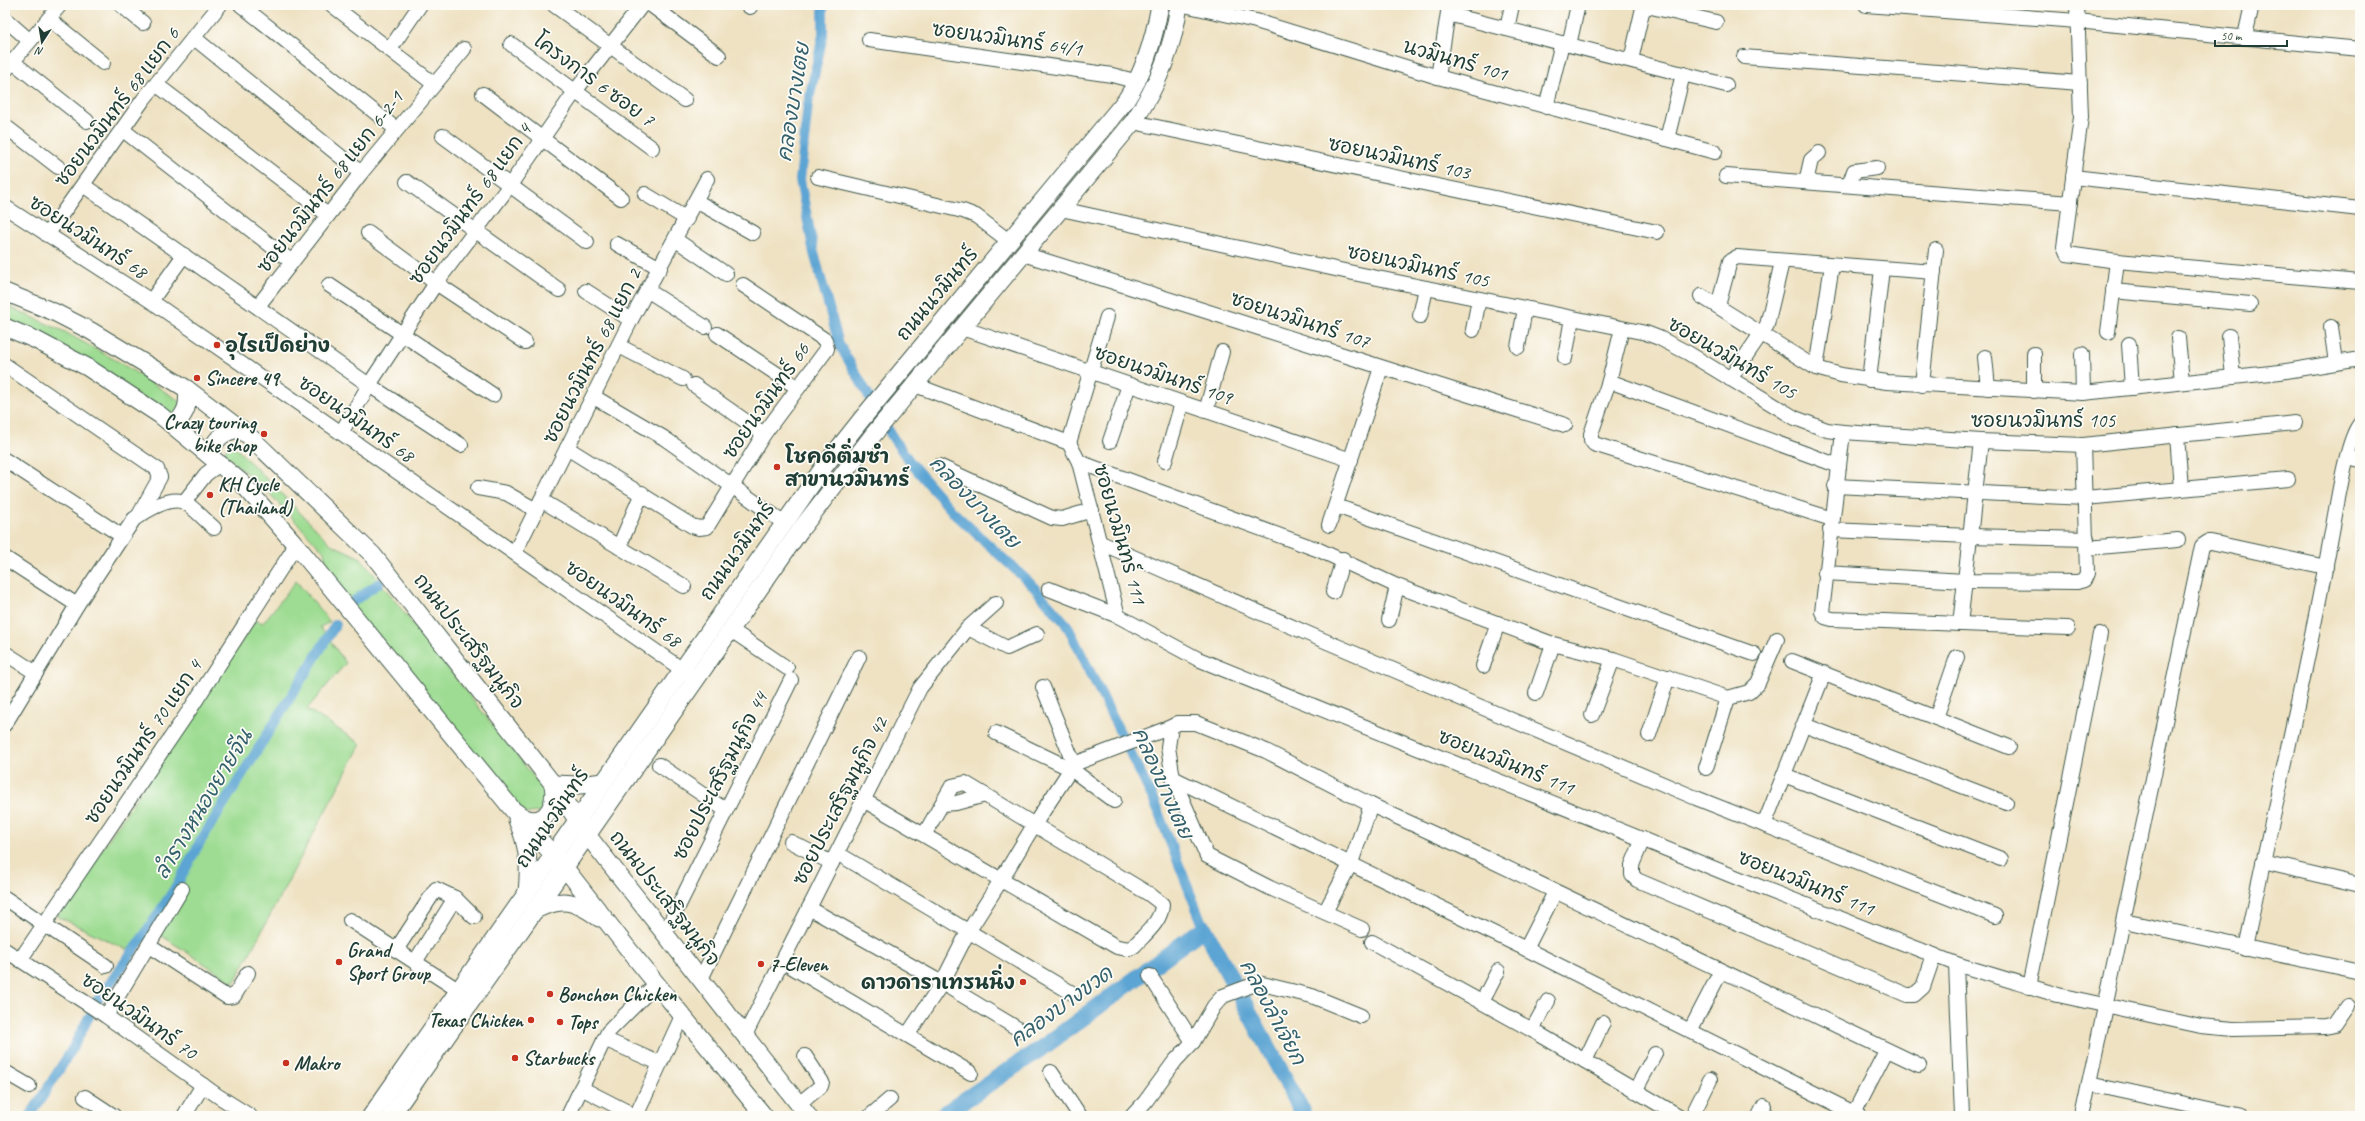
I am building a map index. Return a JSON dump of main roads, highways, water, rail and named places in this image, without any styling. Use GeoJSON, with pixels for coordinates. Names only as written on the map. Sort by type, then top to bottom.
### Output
{"type":"FeatureCollection","features":[{"type":"Feature","properties":{"kind":"main road","name":"ถนนนวมินทร์"},"geometry":{"type":"LineString","coordinates":[[371,1116],[554,855],[784,522],[860,420],[1112,120],[1138,82],[1148,56],[1160,5]]}},
{"type":"Feature","properties":{"kind":"main road","name":"ถนนนวมินทร์"},"geometry":{"type":"LineString","coordinates":[[391,1116],[697,680],[801,529],[890,415],[1133,122],[1156,85],[1163,68],[1173,35],[1179,5]]}},
{"type":"Feature","properties":{"kind":"main road","name":"ถนนประเสริฐมนูกิจ"},"geometry":{"type":"LineString","coordinates":[[5,292],[54,312],[91,331],[187,388],[242,429],[373,555],[554,784],[588,836],[804,1110]]}},
{"type":"Feature","properties":{"kind":"main road"},"geometry":{"type":"LineString","coordinates":[[5,327],[36,340],[87,367],[174,426],[215,458],[269,512],[513,810],[565,868],[656,984],[763,1116]]}},
{"type":"Feature","properties":{"kind":"main road"},"geometry":{"type":"LineString","coordinates":[[174,426],[186,413],[188,403],[187,388]]}},
{"type":"Feature","properties":{"kind":"main road"},"geometry":{"type":"LineString","coordinates":[[215,458],[215,441],[221,434],[229,430],[242,429]]}},
{"type":"Feature","properties":{"kind":"main road"},"geometry":{"type":"LineString","coordinates":[[513,810],[523,818],[536,820],[548,815],[554,805],[554,784],[580,785],[603,782]]}},
{"type":"Feature","properties":{"kind":"main road"},"geometry":{"type":"LineString","coordinates":[[513,810],[528,850],[527,892]]}},
{"type":"Feature","properties":{"kind":"main road"},"geometry":{"type":"LineString","coordinates":[[535,910],[552,902],[565,902],[579,905],[609,925]]}},
{"type":"Feature","properties":{"kind":"waterway","name":"คลองบางเตย"},"geometry":{"type":"LineString","coordinates":[[823,5],[823,35],[808,104],[800,180],[814,253],[839,344],[893,438],[910,462],[952,511],[1032,585],[1067,625],[1153,799],[1204,928]]}},
{"type":"Feature","properties":{"kind":"waterway","name":"ลำรางหนองยายจีน"},"geometry":{"type":"LineString","coordinates":[[351,603],[379,583]]}},
{"type":"Feature","properties":{"kind":"waterway","name":"ลำรางหนองยายจีน"},"geometry":{"type":"LineString","coordinates":[[97,1001],[145,934],[177,885],[200,842],[336,624]]}},
{"type":"Feature","properties":{"kind":"waterway","name":"คลองบางขวด"},"geometry":{"type":"LineString","coordinates":[[941,1116],[1046,1045],[1204,928],[1301,1109],[1303,1116]]}},
{"type":"Feature","properties":{"kind":"waterway","name":"ลำรางหนองยายจีน"},"geometry":{"type":"LineString","coordinates":[[30,1116],[71,1051],[89,1017]]}},
{"type":"Feature","properties":{"kind":"place","name":"อุไรเป็ดย่าง"},"geometry":{"type":"Point","coordinates":[217,345]}},
{"type":"Feature","properties":{"kind":"place","name":"Sincere 49"},"geometry":{"type":"Point","coordinates":[197,378]}},
{"type":"Feature","properties":{"kind":"place","name":"Crazy touring bike shop"},"geometry":{"type":"Point","coordinates":[264,434]}},
{"type":"Feature","properties":{"kind":"place","name":"โชคดีติ่มซำ สาขานวมินทร์"},"geometry":{"type":"Point","coordinates":[777,467]}},
{"type":"Feature","properties":{"kind":"place","name":"KH Cycle (Thailand)"},"geometry":{"type":"Point","coordinates":[210,495]}},
{"type":"Feature","properties":{"kind":"place","name":"Grand Sport Group"},"geometry":{"type":"Point","coordinates":[339,962]}},
{"type":"Feature","properties":{"kind":"place","name":"7-Eleven"},"geometry":{"type":"Point","coordinates":[761,964]}},
{"type":"Feature","properties":{"kind":"place","name":"ดาวดาราเทรนนิ่ง"},"geometry":{"type":"Point","coordinates":[1023,982]}},
{"type":"Feature","properties":{"kind":"place","name":"Bonchon Chicken"},"geometry":{"type":"Point","coordinates":[550,994]}},
{"type":"Feature","properties":{"kind":"place","name":"Texas Chicken"},"geometry":{"type":"Point","coordinates":[531,1020]}},
{"type":"Feature","properties":{"kind":"place","name":"Tops"},"geometry":{"type":"Point","coordinates":[560,1022]}},
{"type":"Feature","properties":{"kind":"place","name":"Starbucks"},"geometry":{"type":"Point","coordinates":[515,1058]}},
{"type":"Feature","properties":{"kind":"place","name":"Makro"},"geometry":{"type":"Point","coordinates":[286,1063]}},
{"type":"Feature","properties":{"kind":"water label","name":"คลองลำเจียก"},"geometry":{"type":"Point","coordinates":[1273,1012]}}]}
